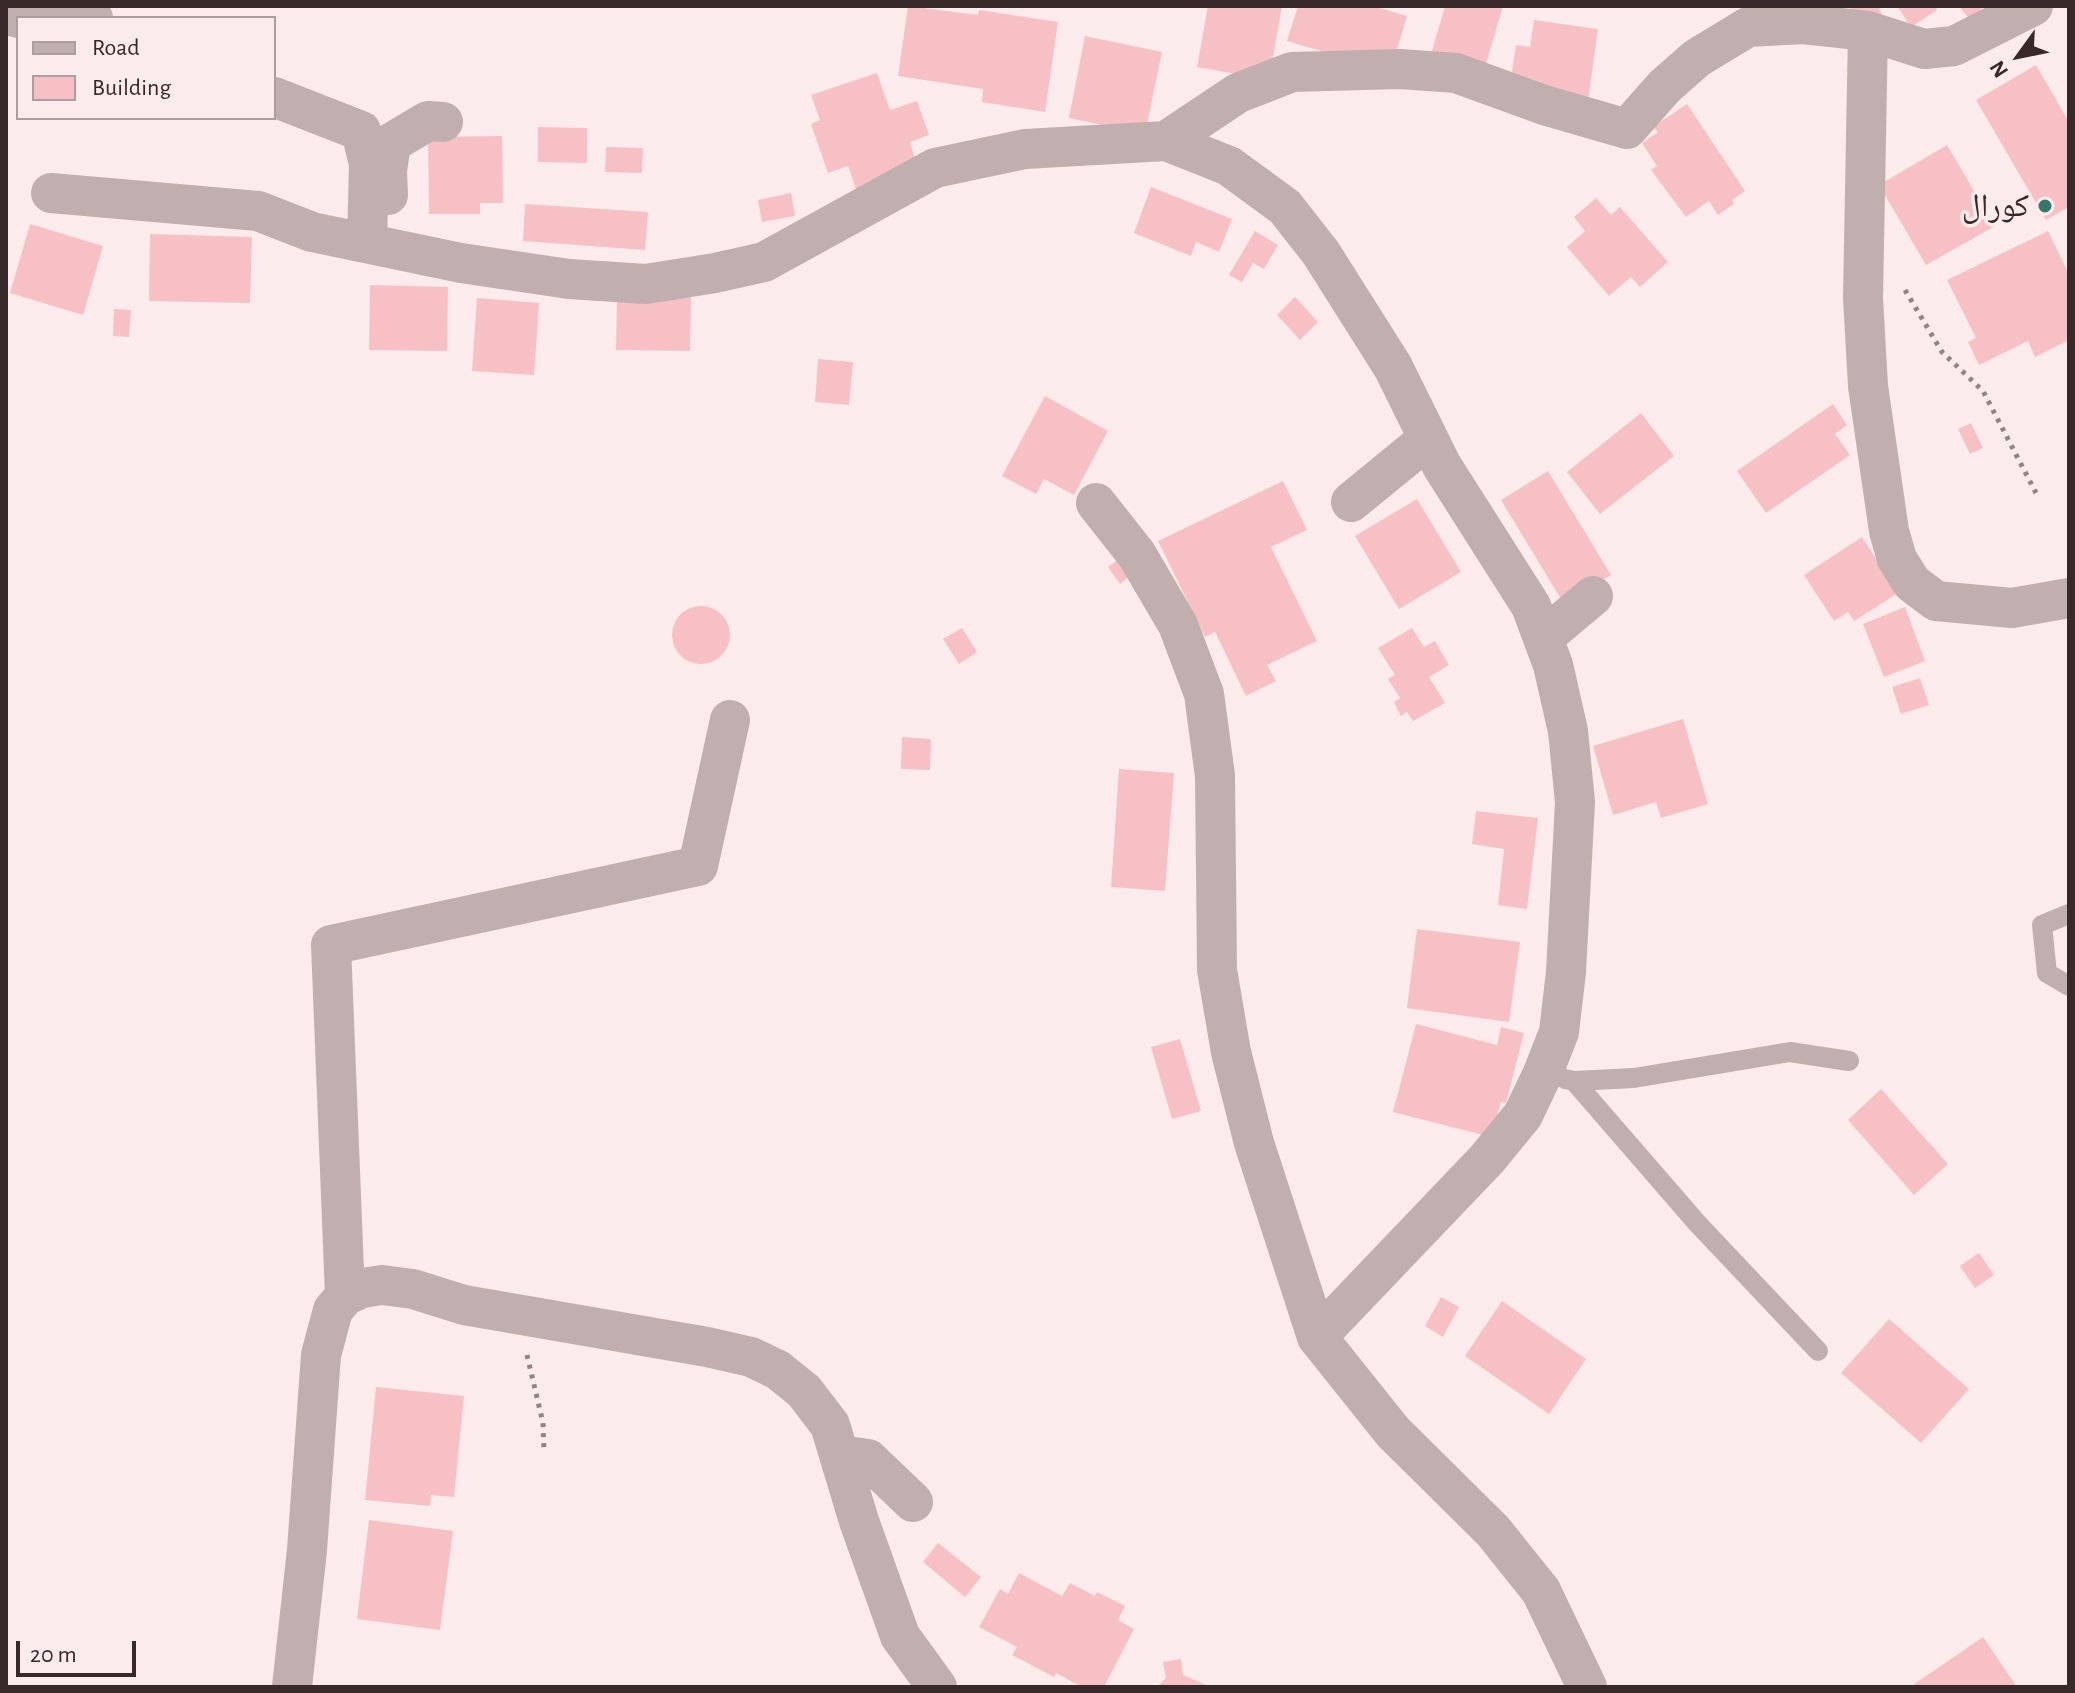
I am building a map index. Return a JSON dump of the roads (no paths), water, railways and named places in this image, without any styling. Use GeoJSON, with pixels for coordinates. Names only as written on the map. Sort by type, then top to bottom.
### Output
{"type":"FeatureCollection","features":[{"type":"Feature","properties":{"kind":"street"},"geometry":{"type":"LineString","coordinates":[[1166,141],[1238,93],[1292,72],[1385,69],[1456,73],[1544,105],[1627,129],[1665,86],[1697,58],[1748,27],[1760,16],[1868,31],[1924,49],[1954,46],[2033,6]]}},
{"type":"Feature","properties":{"kind":"street"},"geometry":{"type":"LineString","coordinates":[[60,16],[86,16]]}},
{"type":"Feature","properties":{"kind":"street"},"geometry":{"type":"LineString","coordinates":[[1868,31],[1863,298],[1868,386],[1889,531],[1897,559],[1912,583],[1936,601],[2012,608],[2069,598]]}},
{"type":"Feature","properties":{"kind":"street"},"geometry":{"type":"LineString","coordinates":[[276,98],[361,131],[369,164],[378,245]]}},
{"type":"Feature","properties":{"kind":"street"},"geometry":{"type":"LineString","coordinates":[[378,245],[391,143],[428,121],[443,122]]}},
{"type":"Feature","properties":{"kind":"street"},"geometry":{"type":"LineString","coordinates":[[51,193],[258,211],[312,232],[461,263],[569,279],[646,284],[764,262],[935,168],[1025,149],[1166,141],[1229,166],[1285,207],[1321,253],[1385,354],[1442,466],[1531,606],[1553,665],[1568,731],[1575,802],[1559,1032],[1559,1077],[1487,1159],[1317,1337]]}},
{"type":"Feature","properties":{"kind":"street"},"geometry":{"type":"LineString","coordinates":[[1351,502],[1428,439]]}},
{"type":"Feature","properties":{"kind":"street"},"geometry":{"type":"LineString","coordinates":[[1096,503],[1137,555],[1178,625],[1204,694],[1215,776],[1217,970],[1231,1052],[1259,1157],[1317,1337],[1393,1432],[1493,1531],[1541,1591],[1587,1687]]}},
{"type":"Feature","properties":{"kind":"street"},"geometry":{"type":"LineString","coordinates":[[1543,638],[1593,596]]}},
{"type":"Feature","properties":{"kind":"street"},"geometry":{"type":"LineString","coordinates":[[345,1296],[331,945],[698,866],[730,720]]}},
{"type":"Feature","properties":{"kind":"street"},"geometry":{"type":"LineString","coordinates":[[292,1687],[307,1550],[321,1355],[333,1310],[345,1296],[362,1288],[382,1285],[413,1289],[464,1305],[751,1357],[778,1370],[804,1391],[830,1425],[859,1521],[900,1636],[937,1687]]}},
{"type":"Feature","properties":{"kind":"street"},"geometry":{"type":"LineString","coordinates":[[840,1455],[868,1459],[913,1502]]}},
{"type":"Feature","properties":{"kind":"lane"},"geometry":{"type":"LineString","coordinates":[[2069,914],[2042,925],[2047,973],[2069,986]]}},
{"type":"Feature","properties":{"kind":"lane"},"geometry":{"type":"LineString","coordinates":[[1559,1077],[1634,1078],[1790,1052],[1849,1061]]}},
{"type":"Feature","properties":{"kind":"lane"},"geometry":{"type":"LineString","coordinates":[[1559,1077],[1818,1351]]}},
{"type":"Feature","properties":{"kind":"place","name":"كورال"},"geometry":{"type":"Point","coordinates":[2045,206]}}]}
